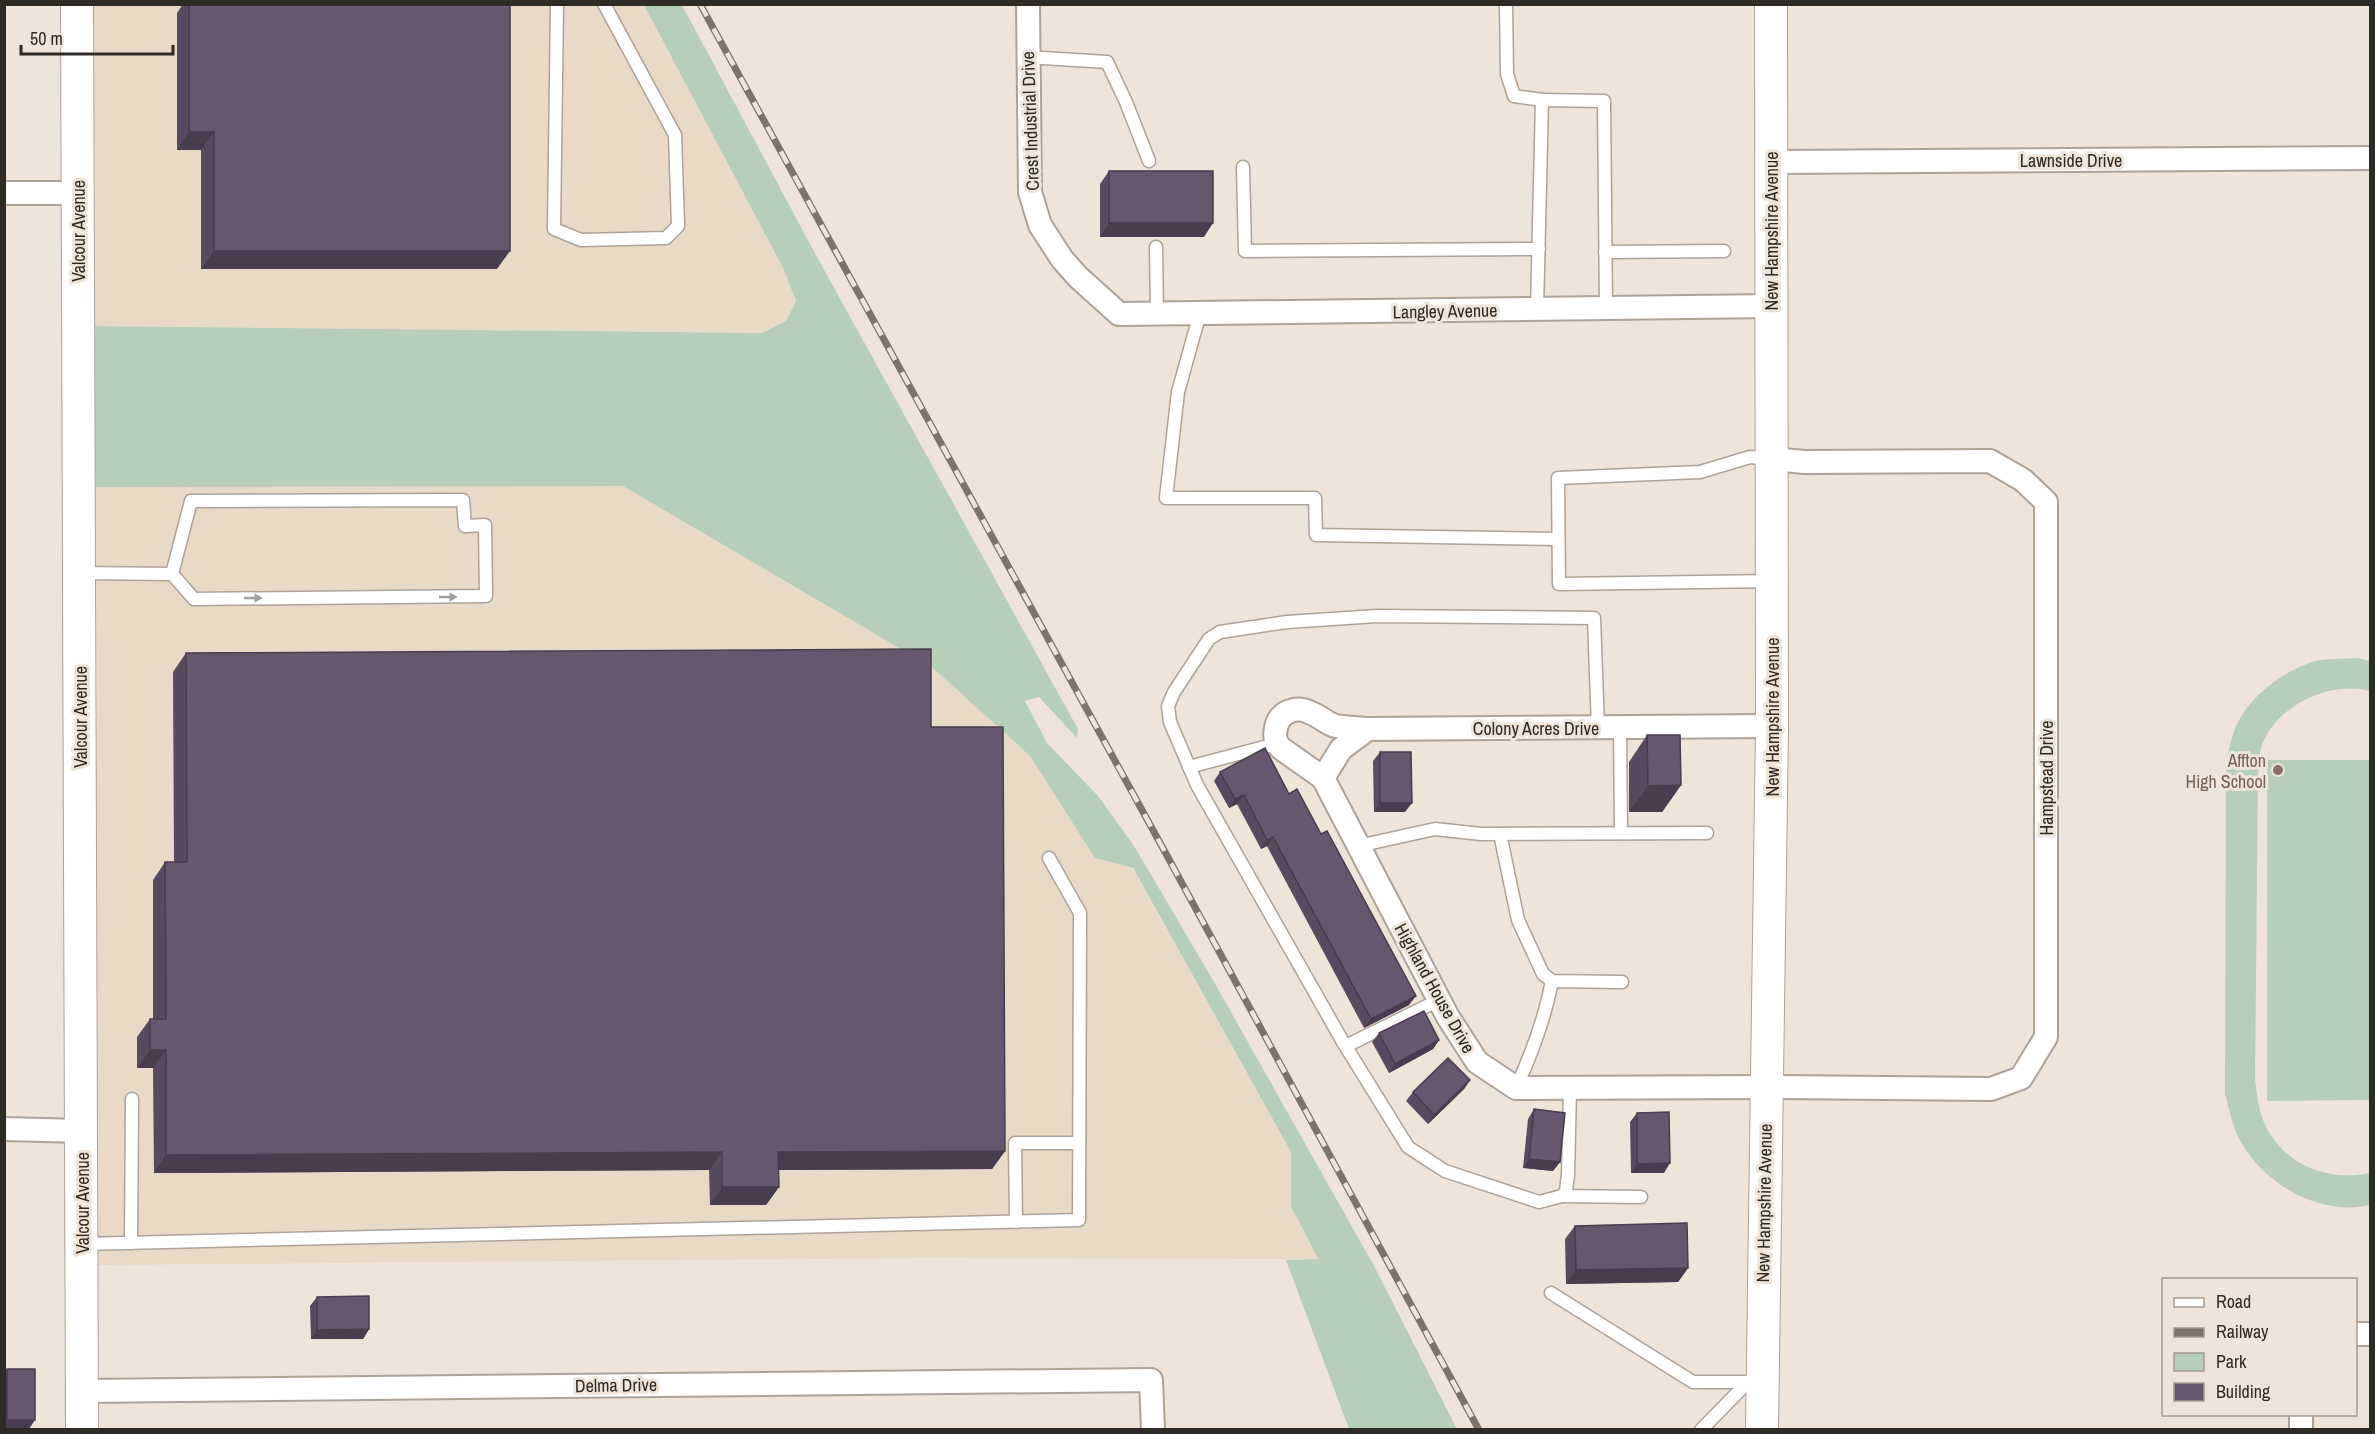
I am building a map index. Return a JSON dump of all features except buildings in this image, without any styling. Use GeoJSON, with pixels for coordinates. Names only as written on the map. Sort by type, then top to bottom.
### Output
{"type":"FeatureCollection","features":[{"type":"Feature","properties":{"kind":"street","name":"Valcour Avenue"},"geometry":{"type":"LineString","coordinates":[[77,4],[82,1430]]}},
{"type":"Feature","properties":{"kind":"street","name":"Crest Industrial Drive"},"geometry":{"type":"LineString","coordinates":[[1028,4],[1030,192],[1040,225],[1067,265],[1119,314]]}},
{"type":"Feature","properties":{"kind":"street","name":"New Hampshire Avenue"},"geometry":{"type":"LineString","coordinates":[[1762,1430],[1754,1382],[1766,1087],[1772,726],[1771,4]]}},
{"type":"Feature","properties":{"kind":"street","name":"Lawnside Drive"},"geometry":{"type":"LineString","coordinates":[[1771,162],[2370,158]]}},
{"type":"Feature","properties":{"kind":"street"},"geometry":{"type":"LineString","coordinates":[[4,193],[78,193]]}},
{"type":"Feature","properties":{"kind":"street","name":"Langley Avenue"},"geometry":{"type":"LineString","coordinates":[[1119,314],[1772,306]]}},
{"type":"Feature","properties":{"kind":"street","name":"Hampstead Drive"},"geometry":{"type":"LineString","coordinates":[[1766,1087],[1990,1089],[2021,1078],[2046,1037],[2046,502],[2023,480],[1990,461],[1804,462],[1772,459]]}},
{"type":"Feature","properties":{"kind":"street","name":"Colony Acres Drive"},"geometry":{"type":"LineString","coordinates":[[1276,744],[1274,735],[1277,722],[1283,713],[1294,710],[1309,711],[1333,726],[1368,729],[1772,726]]}},
{"type":"Feature","properties":{"kind":"street"},"geometry":{"type":"LineString","coordinates":[[1276,744],[1323,778],[1341,749],[1368,729]]}},
{"type":"Feature","properties":{"kind":"street","name":"Highland House Drive"},"geometry":{"type":"LineString","coordinates":[[1323,778],[1439,1000],[1477,1062],[1516,1088]]}},
{"type":"Feature","properties":{"kind":"street"},"geometry":{"type":"LineString","coordinates":[[1516,1088],[1766,1087]]}},
{"type":"Feature","properties":{"kind":"street"},"geometry":{"type":"LineString","coordinates":[[4,1129],[82,1131]]}},
{"type":"Feature","properties":{"kind":"street","name":"Delma Drive"},"geometry":{"type":"LineString","coordinates":[[81,1391],[1151,1380],[1153,1430]]}},
{"type":"Feature","properties":{"kind":"lane"},"geometry":{"type":"LineString","coordinates":[[557,4],[554,229],[581,240],[666,237],[678,226],[675,135],[604,4]]}},
{"type":"Feature","properties":{"kind":"lane"},"geometry":{"type":"LineString","coordinates":[[1506,4],[1507,74],[1514,96],[1542,100],[1604,101],[1606,309]]}},
{"type":"Feature","properties":{"kind":"lane"},"geometry":{"type":"LineString","coordinates":[[1027,57],[1107,62],[1149,160]]}},
{"type":"Feature","properties":{"kind":"lane"},"geometry":{"type":"LineString","coordinates":[[1537,310],[1542,100]]}},
{"type":"Feature","properties":{"kind":"lane"},"geometry":{"type":"LineString","coordinates":[[1243,167],[1245,251],[1539,249]]}},
{"type":"Feature","properties":{"kind":"lane"},"geometry":{"type":"LineString","coordinates":[[1156,247],[1156,314]]}},
{"type":"Feature","properties":{"kind":"lane"},"geometry":{"type":"LineString","coordinates":[[1605,252],[1724,250]]}},
{"type":"Feature","properties":{"kind":"lane"},"geometry":{"type":"LineString","coordinates":[[1200,313],[1178,392],[1166,498],[1315,498],[1316,535],[1558,539]]}},
{"type":"Feature","properties":{"kind":"lane"},"geometry":{"type":"LineString","coordinates":[[1772,459],[1750,457],[1700,472],[1558,478],[1558,539],[1559,584],[1773,581]]}},
{"type":"Feature","properties":{"kind":"lane"},"geometry":{"type":"LineString","coordinates":[[80,573],[172,574],[194,598],[486,596],[485,525],[465,526],[463,500],[191,501],[172,574]]}},
{"type":"Feature","properties":{"kind":"lane"},"geometry":{"type":"LineString","coordinates":[[1621,833],[1594,618],[1377,616],[1287,622],[1220,632],[1209,639],[1174,692],[1168,706],[1170,722],[1197,785],[1346,1046],[1408,1147],[1445,1171],[1539,1202],[1562,1196],[1641,1197]]}},
{"type":"Feature","properties":{"kind":"lane"},"geometry":{"type":"LineString","coordinates":[[1189,766],[1276,744]]}},
{"type":"Feature","properties":{"kind":"lane"},"geometry":{"type":"LineString","coordinates":[[1358,846],[1435,829],[1481,834],[1707,832]]}},
{"type":"Feature","properties":{"kind":"lane"},"geometry":{"type":"LineString","coordinates":[[1500,834],[1518,920],[1543,974],[1552,981],[1622,982]]}},
{"type":"Feature","properties":{"kind":"lane"},"geometry":{"type":"LineString","coordinates":[[82,1244],[1079,1220],[1080,913],[1049,858]]}},
{"type":"Feature","properties":{"kind":"lane"},"geometry":{"type":"LineString","coordinates":[[1516,1088],[1530,1057],[1552,981]]}},
{"type":"Feature","properties":{"kind":"lane"},"geometry":{"type":"LineString","coordinates":[[1346,1046],[1439,1000]]}},
{"type":"Feature","properties":{"kind":"lane"},"geometry":{"type":"LineString","coordinates":[[1562,1196],[1566,1191],[1568,1175],[1570,1089]]}},
{"type":"Feature","properties":{"kind":"lane"},"geometry":{"type":"LineString","coordinates":[[131,1243],[132,1099]]}},
{"type":"Feature","properties":{"kind":"lane"},"geometry":{"type":"LineString","coordinates":[[1016,1222],[1015,1143],[1079,1143]]}},
{"type":"Feature","properties":{"kind":"lane"},"geometry":{"type":"LineString","coordinates":[[1551,1293],[1694,1382],[1754,1382]]}},
{"type":"Feature","properties":{"kind":"lane"},"geometry":{"type":"LineString","coordinates":[[1704,1428],[1754,1382]]}},
{"type":"Feature","properties":{"kind":"shaded area"},"geometry":{"type":"Polygon","coordinates":[[[89,5],[644,5],[783,268],[796,301],[786,321],[762,333],[90,326],[89,5]]]}},
{"type":"Feature","properties":{"kind":"shaded area"},"geometry":{"type":"Polygon","coordinates":[[[623,486],[933,668],[1030,756],[1095,858],[1132,868],[1291,1152],[1291,1206],[1318,1259],[926,1258],[98,1265],[96,487],[623,486]]]}},
{"type":"Feature","properties":{"kind":"green space"},"geometry":{"type":"Polygon","coordinates":[[[644,5],[682,5],[817,257],[1078,729],[1077,738],[1039,697],[1025,701],[1047,743],[1099,797],[1134,846],[1213,980],[1373,1264],[1457,1429],[1349,1429],[1286,1260],[1318,1259],[1291,1206],[1291,1152],[1133,868],[1095,858],[1030,756],[933,668],[623,486],[96,487],[90,326],[762,333],[786,321],[796,301],[783,268],[644,5]]]}},
{"type":"Feature","properties":{"kind":"green space"},"geometry":{"type":"Polygon","coordinates":[[[2358,658],[2370,661],[2370,691],[2338,689],[2321,693],[2291,709],[2268,733],[2261,748],[2258,776],[2255,1079],[2259,1105],[2271,1136],[2282,1149],[2307,1167],[2337,1175],[2370,1173],[2370,1205],[2335,1207],[2300,1196],[2270,1177],[2257,1164],[2235,1130],[2225,1094],[2226,773],[2228,752],[2239,719],[2256,698],[2276,680],[2312,662],[2358,658]]]}},
{"type":"Feature","properties":{"kind":"green space"},"geometry":{"type":"Polygon","coordinates":[[[2267,760],[2370,760],[2370,1100],[2267,1101],[2267,760]]]}},
{"type":"Feature","properties":{"kind":"railway"},"geometry":{"type":"LineString","coordinates":[[700,4],[1479,1430]]}},
{"type":"Feature","properties":{"kind":"place","name":"Affton High School"},"geometry":{"type":"Point","coordinates":[2278,770]}}]}
